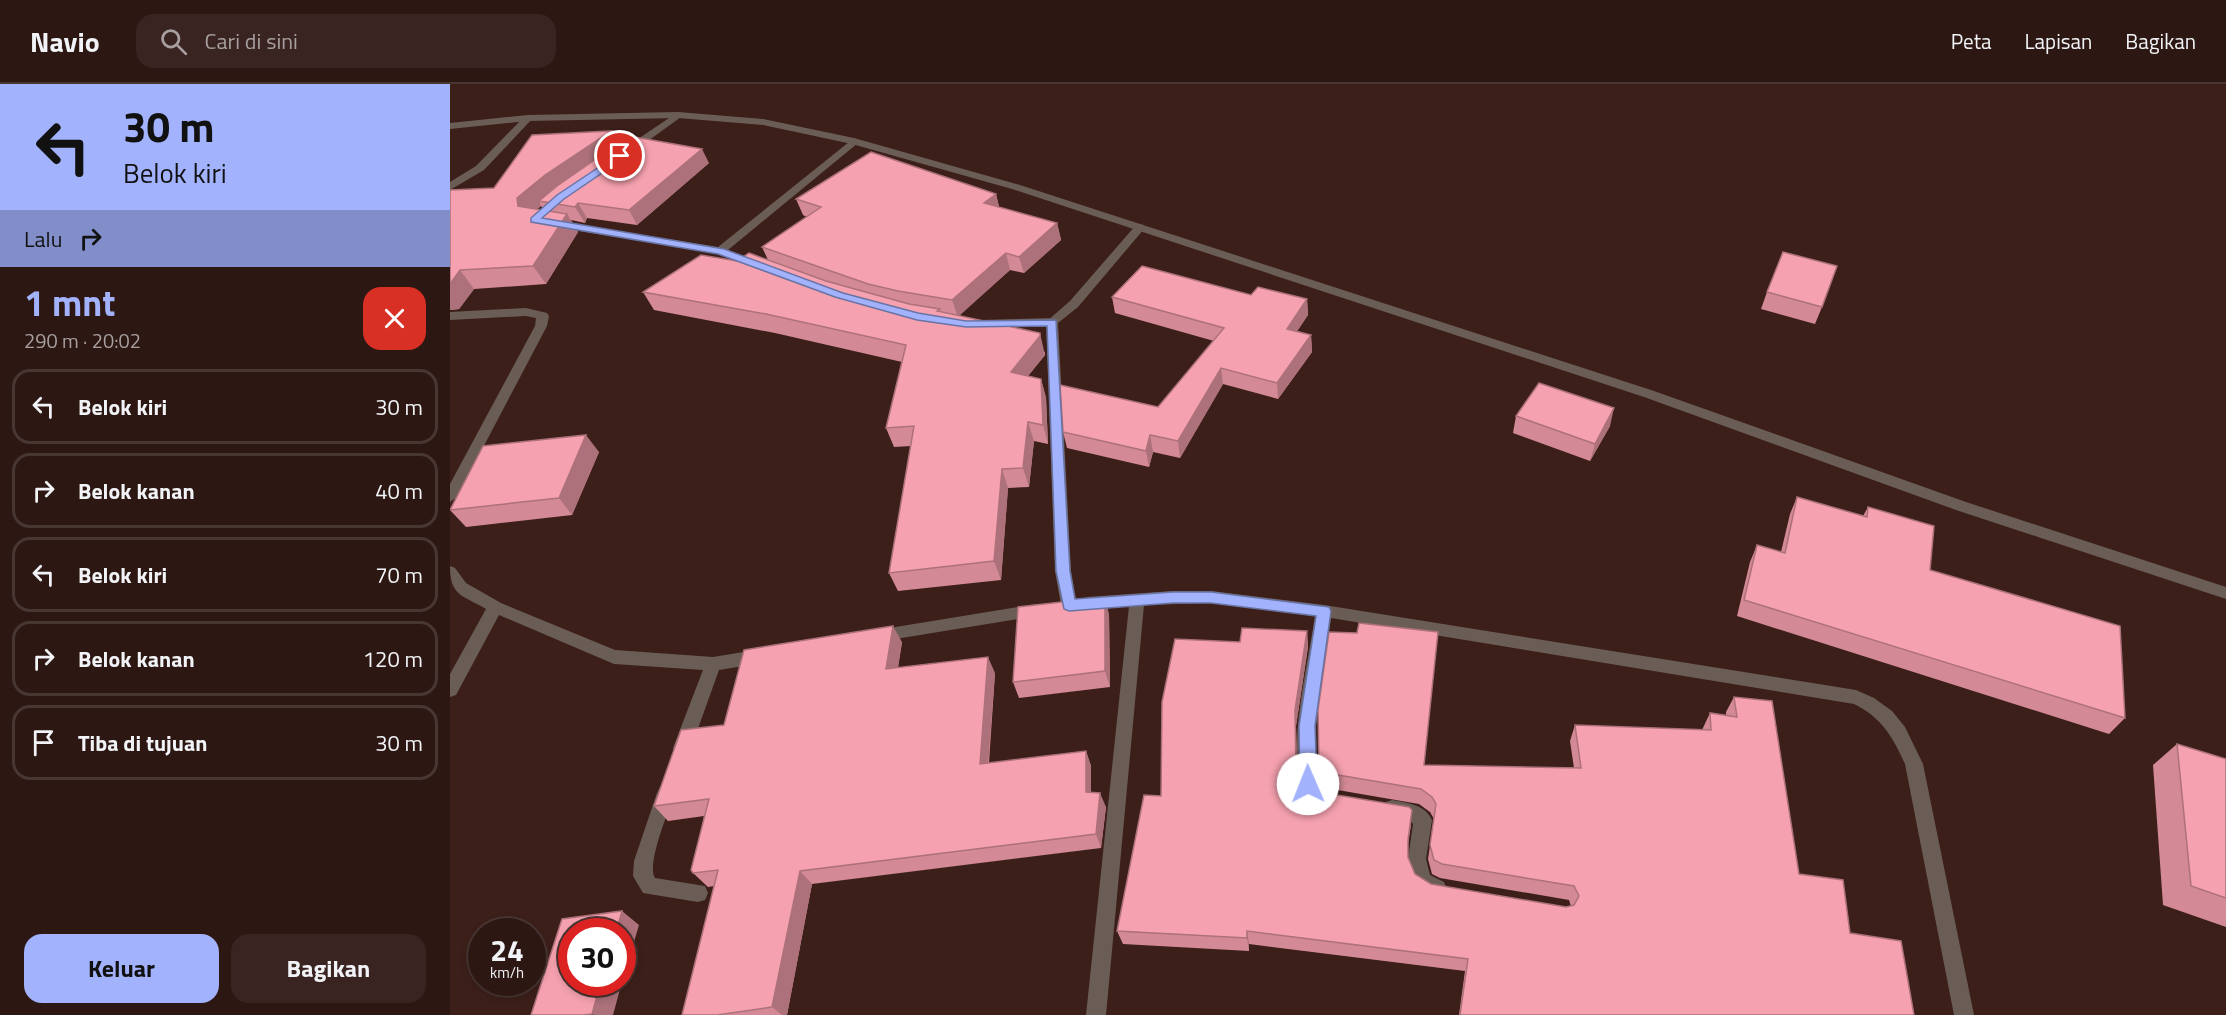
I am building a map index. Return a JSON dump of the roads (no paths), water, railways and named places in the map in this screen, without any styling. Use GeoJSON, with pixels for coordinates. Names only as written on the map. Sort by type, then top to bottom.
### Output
{"type":"FeatureCollection","features":[{"type":"Feature","properties":{"kind":"street"},"geometry":{"type":"LineString","coordinates":[[620,156],[678,114]]}},
{"type":"Feature","properties":{"kind":"street"},"geometry":{"type":"LineString","coordinates":[[450,126],[528,118],[678,114],[763,122],[854,141],[1016,187],[1648,394],[1960,506],[2226,593]]}},
{"type":"Feature","properties":{"kind":"street"},"geometry":{"type":"LineString","coordinates":[[450,187],[480,168],[528,118]]}},
{"type":"Feature","properties":{"kind":"street"},"geometry":{"type":"LineString","coordinates":[[720,251],[854,141]]}},
{"type":"Feature","properties":{"kind":"street"},"geometry":{"type":"LineString","coordinates":[[546,222],[720,251],[774,271]]}},
{"type":"Feature","properties":{"kind":"street"},"geometry":{"type":"LineString","coordinates":[[966,324],[1052,322],[1074,304],[1140,227]]}},
{"type":"Feature","properties":{"kind":"street"},"geometry":{"type":"LineString","coordinates":[[450,316],[526,312],[543,316],[541,326],[450,497]]}},
{"type":"Feature","properties":{"kind":"street"},"geometry":{"type":"LineString","coordinates":[[1052,322],[1063,571],[1069,605]]}},
{"type":"Feature","properties":{"kind":"street"},"geometry":{"type":"LineString","coordinates":[[450,572],[461,587],[495,607],[614,657],[713,664],[782,652]]}},
{"type":"Feature","properties":{"kind":"street"},"geometry":{"type":"LineString","coordinates":[[862,639],[1069,605],[1211,597],[1324,611],[1856,697],[1887,714],[1900,731],[1914,764],[1964,1015]]}},
{"type":"Feature","properties":{"kind":"street"},"geometry":{"type":"LineString","coordinates":[[1096,1015],[1137,600]]}},
{"type":"Feature","properties":{"kind":"street"},"geometry":{"type":"LineString","coordinates":[[450,690],[495,607]]}},
{"type":"Feature","properties":{"kind":"street"},"geometry":{"type":"LineString","coordinates":[[1324,611],[1307,726],[1308,784],[1320,797],[1343,801]]}},
{"type":"Feature","properties":{"kind":"street"},"geometry":{"type":"LineString","coordinates":[[698,893],[650,886],[643,876],[643,861],[713,664]]}},
{"type":"Feature","properties":{"kind":"street"},"geometry":{"type":"LineString","coordinates":[[1378,806],[1412,812],[1423,820],[1417,859],[1422,881],[1437,890],[1460,893]]}}]}
